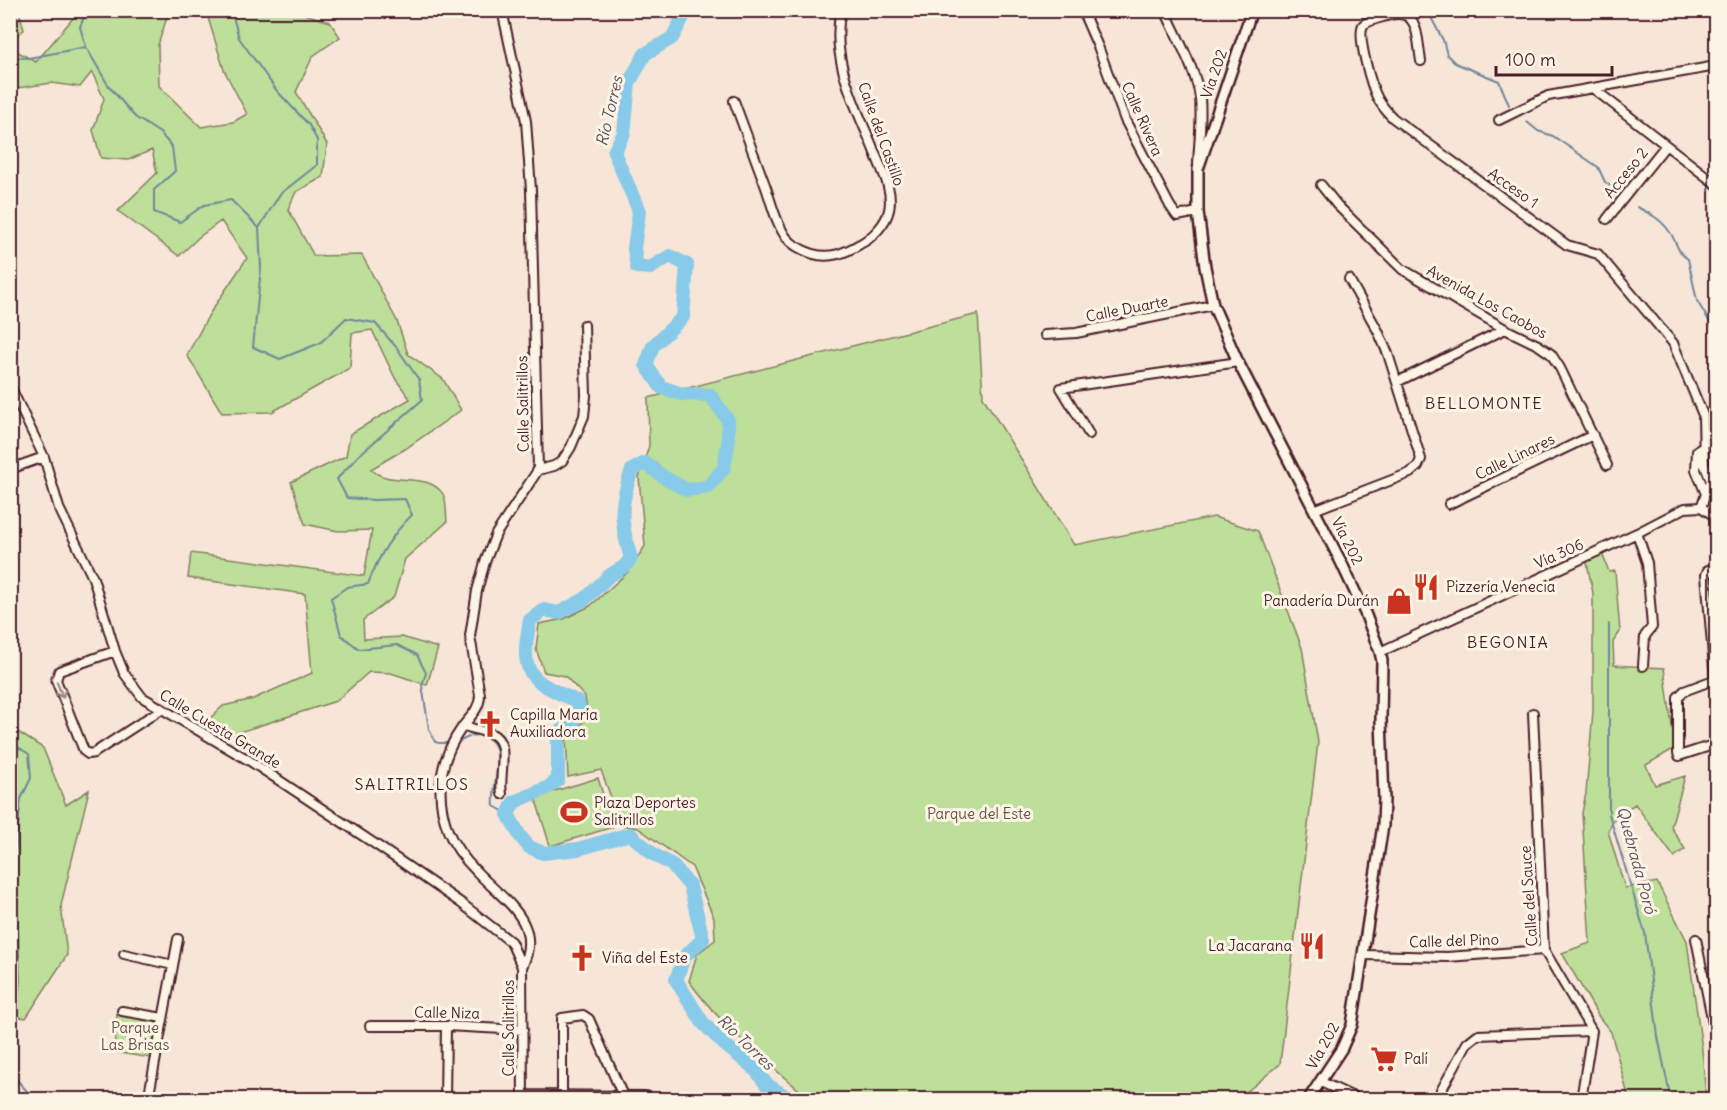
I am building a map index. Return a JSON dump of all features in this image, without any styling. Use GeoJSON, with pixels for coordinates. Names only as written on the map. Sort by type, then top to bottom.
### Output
{"type":"FeatureCollection","features":[{"type":"Feature","properties":{"kind":"main road","name":"Vía 202"},"geometry":{"type":"LineString","coordinates":[[1252,10],[1198,169],[1198,212],[1213,305],[1238,362],[1365,613],[1382,661],[1383,825],[1364,955],[1352,1025],[1342,1048],[1308,1100]]}},
{"type":"Feature","properties":{"kind":"street","name":"Calle Salitrillos"},"geometry":{"type":"LineString","coordinates":[[502,10],[526,121],[531,190],[538,470],[496,534],[485,562],[470,636],[480,704],[450,748],[442,766],[439,786],[447,829],[455,846],[477,873],[506,898],[518,913],[525,927],[529,953],[522,967],[523,1097]]}},
{"type":"Feature","properties":{"kind":"street","name":"Calle del Castillo"},"geometry":{"type":"LineString","coordinates":[[734,101],[786,238],[797,247],[812,254],[827,256],[843,254],[869,239],[885,219],[889,210],[888,185],[845,77],[838,53],[841,10]]}},
{"type":"Feature","properties":{"kind":"street","name":"Calle Rivera"},"geometry":{"type":"LineString","coordinates":[[1082,10],[1125,120],[1170,206],[1177,216],[1198,212]]}},
{"type":"Feature","properties":{"kind":"street"},"geometry":{"type":"LineString","coordinates":[[1165,10],[1197,84],[1200,98],[1198,169]]}},
{"type":"Feature","properties":{"kind":"street","name":"Acceso 1"},"geometry":{"type":"LineString","coordinates":[[1420,61],[1413,22],[1408,15],[1401,12],[1363,24],[1361,36],[1373,89],[1384,109],[1567,244],[1598,254],[1673,343],[1700,407],[1704,432],[1702,447],[1704,464],[1714,480]]}},
{"type":"Feature","properties":{"kind":"street"},"geometry":{"type":"LineString","coordinates":[[1499,120],[1548,96],[1716,66]]}},
{"type":"Feature","properties":{"kind":"street"},"geometry":{"type":"LineString","coordinates":[[1594,89],[1716,184]]}},
{"type":"Feature","properties":{"kind":"street","name":"Acceso 2"},"geometry":{"type":"LineString","coordinates":[[1607,219],[1666,145]]}},
{"type":"Feature","properties":{"kind":"street","name":"Avenida Los Caobos"},"geometry":{"type":"LineString","coordinates":[[1321,185],[1337,205],[1402,269],[1551,354],[1607,465]]}},
{"type":"Feature","properties":{"kind":"street"},"geometry":{"type":"LineString","coordinates":[[1314,510],[1410,473],[1418,466],[1421,459],[1378,331],[1349,279]]}},
{"type":"Feature","properties":{"kind":"street","name":"Calle Duarte"},"geometry":{"type":"LineString","coordinates":[[1044,335],[1076,333],[1213,305]]}},
{"type":"Feature","properties":{"kind":"street"},"geometry":{"type":"LineString","coordinates":[[538,470],[554,466],[562,461],[571,447],[584,416],[586,396],[584,325]]}},
{"type":"Feature","properties":{"kind":"street"},"geometry":{"type":"LineString","coordinates":[[1397,382],[1505,329]]}},
{"type":"Feature","properties":{"kind":"street"},"geometry":{"type":"LineString","coordinates":[[1089,434],[1060,388],[1238,362]]}},
{"type":"Feature","properties":{"kind":"street","name":"Calle Cuesta Grande"},"geometry":{"type":"LineString","coordinates":[[10,386],[44,457],[59,508],[93,578],[124,673],[142,697],[160,710],[250,761],[461,903],[511,942],[522,967]]}},
{"type":"Feature","properties":{"kind":"street","name":"Calle Linares"},"geometry":{"type":"LineString","coordinates":[[1449,504],[1593,435]]}},
{"type":"Feature","properties":{"kind":"street","name":"Acceso 1"},"geometry":{"type":"LineString","coordinates":[[1702,447],[1697,451],[1696,470],[1706,494]]}},
{"type":"Feature","properties":{"kind":"street"},"geometry":{"type":"LineString","coordinates":[[10,469],[44,457]]}},
{"type":"Feature","properties":{"kind":"street"},"geometry":{"type":"LineString","coordinates":[[1714,480],[1701,507],[1716,517]]}},
{"type":"Feature","properties":{"kind":"street","name":"Vía 306"},"geometry":{"type":"LineString","coordinates":[[1380,652],[1637,533],[1685,508],[1701,507]]}},
{"type":"Feature","properties":{"kind":"street"},"geometry":{"type":"LineString","coordinates":[[1637,533],[1647,563],[1652,620],[1652,627],[1645,636],[1643,644],[1643,666]]}},
{"type":"Feature","properties":{"kind":"street"},"geometry":{"type":"LineString","coordinates":[[1716,573],[1708,570],[1706,575],[1716,679],[1684,691],[1677,697],[1678,753],[1679,756],[1686,755],[1716,744]]}},
{"type":"Feature","properties":{"kind":"street"},"geometry":{"type":"LineString","coordinates":[[115,651],[59,671],[56,676],[84,752],[94,753],[160,710]]}},
{"type":"Feature","properties":{"kind":"street","name":"Calle del Sauce"},"geometry":{"type":"LineString","coordinates":[[1533,713],[1544,950],[1592,1031]]}},
{"type":"Feature","properties":{"kind":"street"},"geometry":{"type":"LineString","coordinates":[[464,726],[494,735],[500,740],[502,794]]}},
{"type":"Feature","properties":{"kind":"street"},"geometry":{"type":"LineString","coordinates":[[148,1100],[178,939]]}},
{"type":"Feature","properties":{"kind":"street"},"geometry":{"type":"LineString","coordinates":[[1696,939],[1716,1038]]}},
{"type":"Feature","properties":{"kind":"street","name":"Calle del Pino"},"geometry":{"type":"LineString","coordinates":[[1364,955],[1447,957],[1544,950]]}},
{"type":"Feature","properties":{"kind":"street"},"geometry":{"type":"LineString","coordinates":[[124,954],[173,965]]}},
{"type":"Feature","properties":{"kind":"street"},"geometry":{"type":"LineString","coordinates":[[122,1011],[163,1018]]}},
{"type":"Feature","properties":{"kind":"street"},"geometry":{"type":"LineString","coordinates":[[562,1096],[562,1018],[583,1015],[589,1019],[623,1096]]}},
{"type":"Feature","properties":{"kind":"street","name":"Calle Niza"},"geometry":{"type":"LineString","coordinates":[[370,1026],[446,1026],[522,1030]]}},
{"type":"Feature","properties":{"kind":"street"},"geometry":{"type":"LineString","coordinates":[[445,1100],[446,1026]]}},
{"type":"Feature","properties":{"kind":"street"},"geometry":{"type":"LineString","coordinates":[[1436,1100],[1467,1043],[1477,1035],[1592,1031],[1581,1100]]}},
{"type":"Feature","properties":{"kind":"street"},"geometry":{"type":"LineString","coordinates":[[1321,1082],[1360,1100]]}},
{"type":"Feature","properties":{"kind":"street"},"geometry":{"type":"LineString","coordinates":[[523,1097],[645,1096]]}},
{"type":"Feature","properties":{"kind":"green space"},"geometry":{"type":"Polygon","coordinates":[[[11,10],[19,11],[24,30],[11,39],[11,10]]]}},
{"type":"Feature","properties":{"kind":"green space"},"geometry":{"type":"Polygon","coordinates":[[[79,11],[169,11],[158,45],[159,86],[201,127],[233,122],[247,114],[224,70],[206,11],[295,11],[330,22],[340,37],[313,56],[296,92],[327,144],[323,177],[296,192],[288,209],[314,256],[362,255],[397,321],[408,354],[443,379],[461,410],[405,449],[371,469],[388,478],[428,483],[443,494],[445,500],[447,522],[405,559],[394,597],[363,620],[364,639],[402,637],[438,648],[427,685],[391,673],[369,672],[336,701],[224,737],[205,723],[223,706],[253,699],[312,673],[305,594],[188,578],[191,553],[364,576],[372,530],[338,531],[305,524],[291,482],[346,456],[350,434],[410,399],[395,378],[372,330],[352,333],[350,368],[272,412],[222,413],[187,355],[210,313],[247,258],[221,221],[179,256],[118,211],[157,173],[152,150],[128,160],[101,158],[93,130],[104,99],[92,72],[80,87],[52,83],[11,89],[11,48],[36,62],[79,11]]]}},
{"type":"Feature","properties":{"kind":"green space","name":"Parque del Este"},"geometry":{"type":"Polygon","coordinates":[[[978,314],[983,397],[1074,545],[1214,517],[1258,531],[1302,648],[1318,742],[1280,1064],[1238,1099],[810,1099],[730,1029],[689,981],[697,954],[715,940],[714,918],[692,867],[638,828],[621,825],[601,770],[568,777],[566,736],[588,718],[585,697],[565,676],[544,672],[536,649],[539,624],[564,619],[590,606],[628,572],[645,546],[639,477],[649,446],[648,398],[978,314]]]}},
{"type":"Feature","properties":{"kind":"green space"},"geometry":{"type":"Polygon","coordinates":[[[1602,553],[1609,572],[1615,571],[1620,632],[1613,642],[1614,665],[1664,668],[1675,748],[1646,765],[1655,785],[1685,776],[1671,827],[1685,849],[1674,857],[1635,804],[1616,816],[1608,831],[1625,888],[1657,882],[1687,941],[1702,1049],[1706,1099],[1629,1099],[1611,1032],[1599,1017],[1562,953],[1590,943],[1582,813],[1586,793],[1593,711],[1593,593],[1586,558],[1602,553]]]}},
{"type":"Feature","properties":{"kind":"green space"},"geometry":{"type":"Polygon","coordinates":[[[10,727],[43,748],[66,805],[89,790],[61,905],[67,955],[26,1018],[11,1016],[10,787],[15,779],[11,757],[10,727]]]}},
{"type":"Feature","properties":{"kind":"green space","name":"Plaza Deportes Salitrillos"},"geometry":{"type":"Polygon","coordinates":[[[598,778],[613,827],[550,846],[535,797],[598,778]]]}},
{"type":"Feature","properties":{"kind":"green space","name":"Parque Las Brisas"},"geometry":{"type":"Polygon","coordinates":[[[117,1014],[158,1021],[151,1058],[114,1052],[117,1014]]]}},
{"type":"Feature","properties":{"kind":"waterway"},"geometry":{"type":"LineString","coordinates":[[86,47],[80,27],[87,10]]}},
{"type":"Feature","properties":{"kind":"waterway"},"geometry":{"type":"LineString","coordinates":[[231,10],[239,38],[277,91],[309,125],[317,140],[317,165],[280,194],[259,228],[261,268],[253,347],[280,359],[320,343],[346,318],[375,323],[397,348],[419,380],[422,400],[358,456],[337,479],[347,498],[405,499],[412,515],[386,547],[368,584],[347,587],[331,598],[341,635],[359,649],[397,645],[417,655],[426,673],[422,685],[429,729],[435,742],[451,743]]}},
{"type":"Feature","properties":{"kind":"waterway","name":"Río Torres"},"geometry":{"type":"LineString","coordinates":[[687,10],[672,38],[645,54],[629,83],[624,133],[614,152],[639,211],[634,249],[637,267],[650,268],[670,256],[687,265],[683,317],[653,346],[646,365],[661,387],[682,394],[710,395],[728,420],[728,444],[724,468],[708,487],[687,490],[665,478],[645,463],[632,470],[622,514],[631,558],[625,566],[609,576],[585,599],[559,613],[544,610],[530,620],[526,659],[531,673],[545,686],[578,702],[580,713],[574,721],[558,733],[558,780],[547,788],[514,802],[508,814],[529,847],[543,853],[578,849],[630,834],[653,854],[672,865],[690,886],[703,939],[684,957],[676,980],[703,1023],[724,1044],[755,1069],[766,1084],[791,1100]]}},
{"type":"Feature","properties":{"kind":"waterway"},"geometry":{"type":"LineString","coordinates":[[1427,10],[1443,40],[1447,55],[1455,63],[1499,81],[1509,105]]}},
{"type":"Feature","properties":{"kind":"waterway"},"geometry":{"type":"LineString","coordinates":[[10,57],[29,58],[86,47],[108,85],[135,117],[160,133],[172,147],[175,171],[154,190],[154,212],[180,222],[204,205],[231,200],[258,227]]}},
{"type":"Feature","properties":{"kind":"waterway"},"geometry":{"type":"LineString","coordinates":[[1527,122],[1538,131],[1553,136],[1598,167],[1605,182],[1618,192]]}},
{"type":"Feature","properties":{"kind":"waterway"},"geometry":{"type":"LineString","coordinates":[[1637,207],[1662,223],[1672,235],[1681,253],[1688,259],[1697,301],[1716,332]]}},
{"type":"Feature","properties":{"kind":"waterway","name":"Quebrada Poró"},"geometry":{"type":"LineString","coordinates":[[1609,624],[1609,814],[1645,933],[1658,1037],[1671,1100]]}},
{"type":"Feature","properties":{"kind":"waterway"},"geometry":{"type":"LineString","coordinates":[[456,742],[479,735],[489,739],[494,745],[497,753],[494,806],[508,814]]}},
{"type":"Feature","properties":{"kind":"waterway"},"geometry":{"type":"LineString","coordinates":[[10,742],[29,754],[31,778],[21,799],[15,854],[20,983],[16,1010],[16,1079],[35,1100]]}},
{"type":"Feature","properties":{"kind":"place","name":"Pizzería Venecia"},"geometry":{"type":"Point","coordinates":[1426,587]}},
{"type":"Feature","properties":{"kind":"place","name":"Panadería Durán"},"geometry":{"type":"Point","coordinates":[1399,601]}},
{"type":"Feature","properties":{"kind":"place","name":"Capilla María Auxiliadora"},"geometry":{"type":"Point","coordinates":[490,724]}},
{"type":"Feature","properties":{"kind":"place","name":"Plaza Deportes Salitrillos"},"geometry":{"type":"Point","coordinates":[574,812]}},
{"type":"Feature","properties":{"kind":"place","name":"La Jacarana"},"geometry":{"type":"Point","coordinates":[1312,946]}},
{"type":"Feature","properties":{"kind":"place","name":"Viña del Este"},"geometry":{"type":"Point","coordinates":[582,958]}},
{"type":"Feature","properties":{"kind":"place","name":"Palí"},"geometry":{"type":"Point","coordinates":[1384,1059]}},
{"type":"Feature","properties":{"kind":"district","name":"BELLOMONTE"},"geometry":{"type":"Point","coordinates":[1484,403]}},
{"type":"Feature","properties":{"kind":"district","name":"BEGONIA"},"geometry":{"type":"Point","coordinates":[1508,642]}},
{"type":"Feature","properties":{"kind":"district","name":"SALITRILLOS"},"geometry":{"type":"Point","coordinates":[412,784]}}]}
